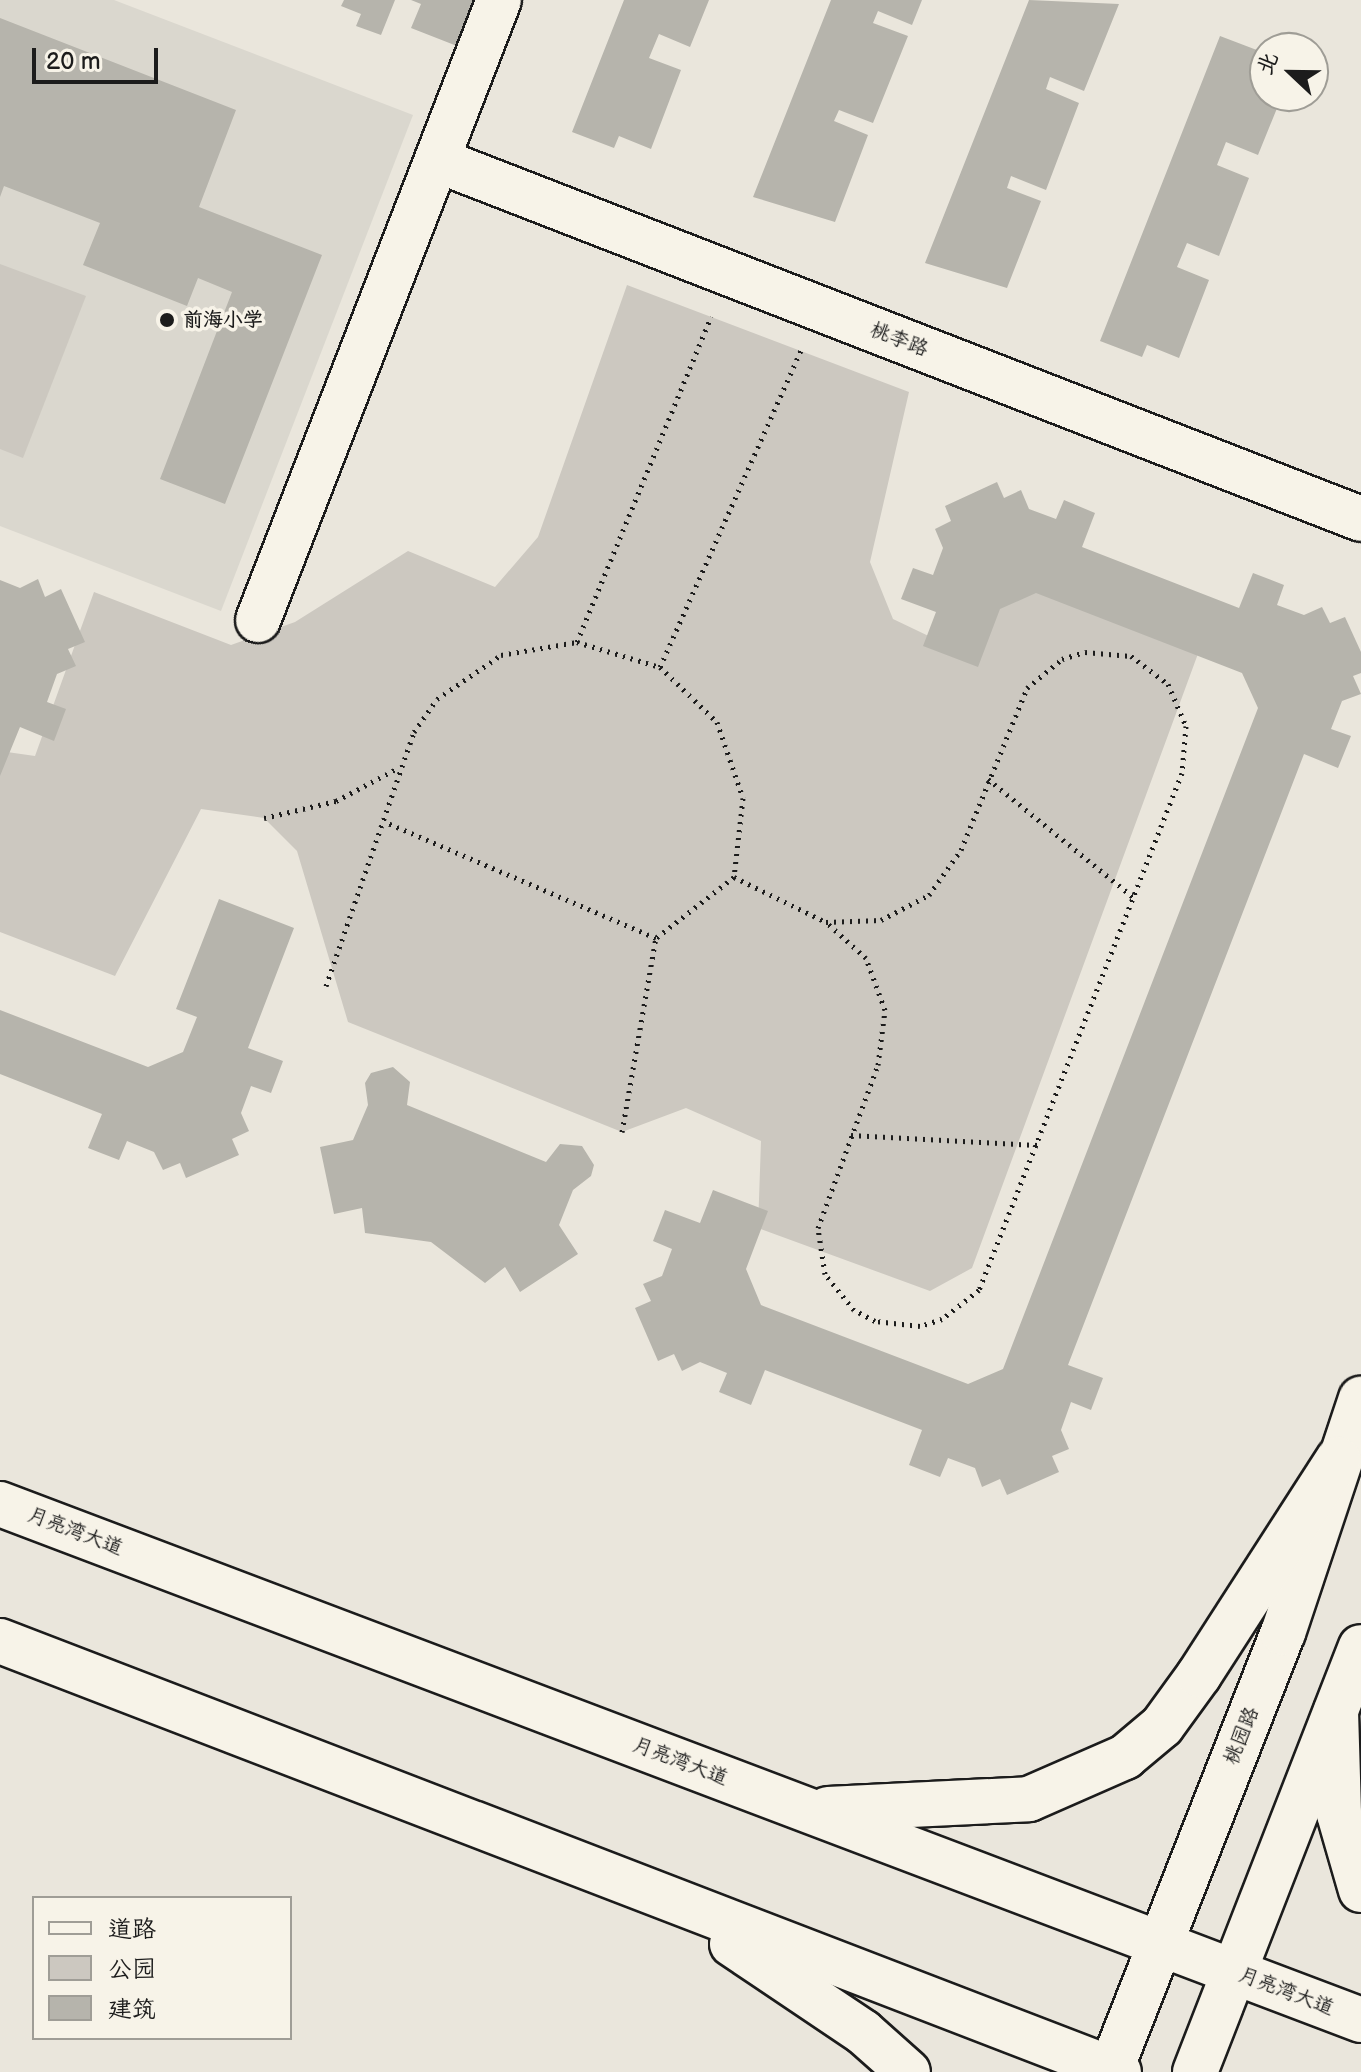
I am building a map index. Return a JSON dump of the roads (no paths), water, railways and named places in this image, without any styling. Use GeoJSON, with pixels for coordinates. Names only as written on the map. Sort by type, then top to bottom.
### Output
{"type":"FeatureCollection","features":[{"type":"Feature","properties":{"kind":"main road"},"geometry":{"type":"LineString","coordinates":[[258,620],[499,0]]}},
{"type":"Feature","properties":{"kind":"main road","name":"桃李路"},"geometry":{"type":"LineString","coordinates":[[437,160],[1361,519]]}},
{"type":"Feature","properties":{"kind":"main road","name":"桃园路"},"geometry":{"type":"LineString","coordinates":[[1113,2071],[1283,1633],[1338,1459],[1361,1399]]}},
{"type":"Feature","properties":{"kind":"main road"},"geometry":{"type":"LineString","coordinates":[[805,1810],[1029,1799],[1125,1757],[1162,1726],[1199,1675],[1338,1459]]}},
{"type":"Feature","properties":{"kind":"main road","name":"月亮湾大道"},"geometry":{"type":"LineString","coordinates":[[0,1504],[1361,2020]]}},
{"type":"Feature","properties":{"kind":"main road"},"geometry":{"type":"LineString","coordinates":[[0,1641],[1113,2071]]}},
{"type":"Feature","properties":{"kind":"main road"},"geometry":{"type":"LineString","coordinates":[[1195,2072],[1361,1647]]}},
{"type":"Feature","properties":{"kind":"main road"},"geometry":{"type":"LineString","coordinates":[[1336,1711],[1337,1801],[1361,1890]]}},
{"type":"Feature","properties":{"kind":"main road"},"geometry":{"type":"LineString","coordinates":[[670,1902],[863,2032],[908,2072]]}},
{"type":"Feature","properties":{"kind":"place","name":"前海小学"},"geometry":{"type":"Point","coordinates":[167,320]}}]}
